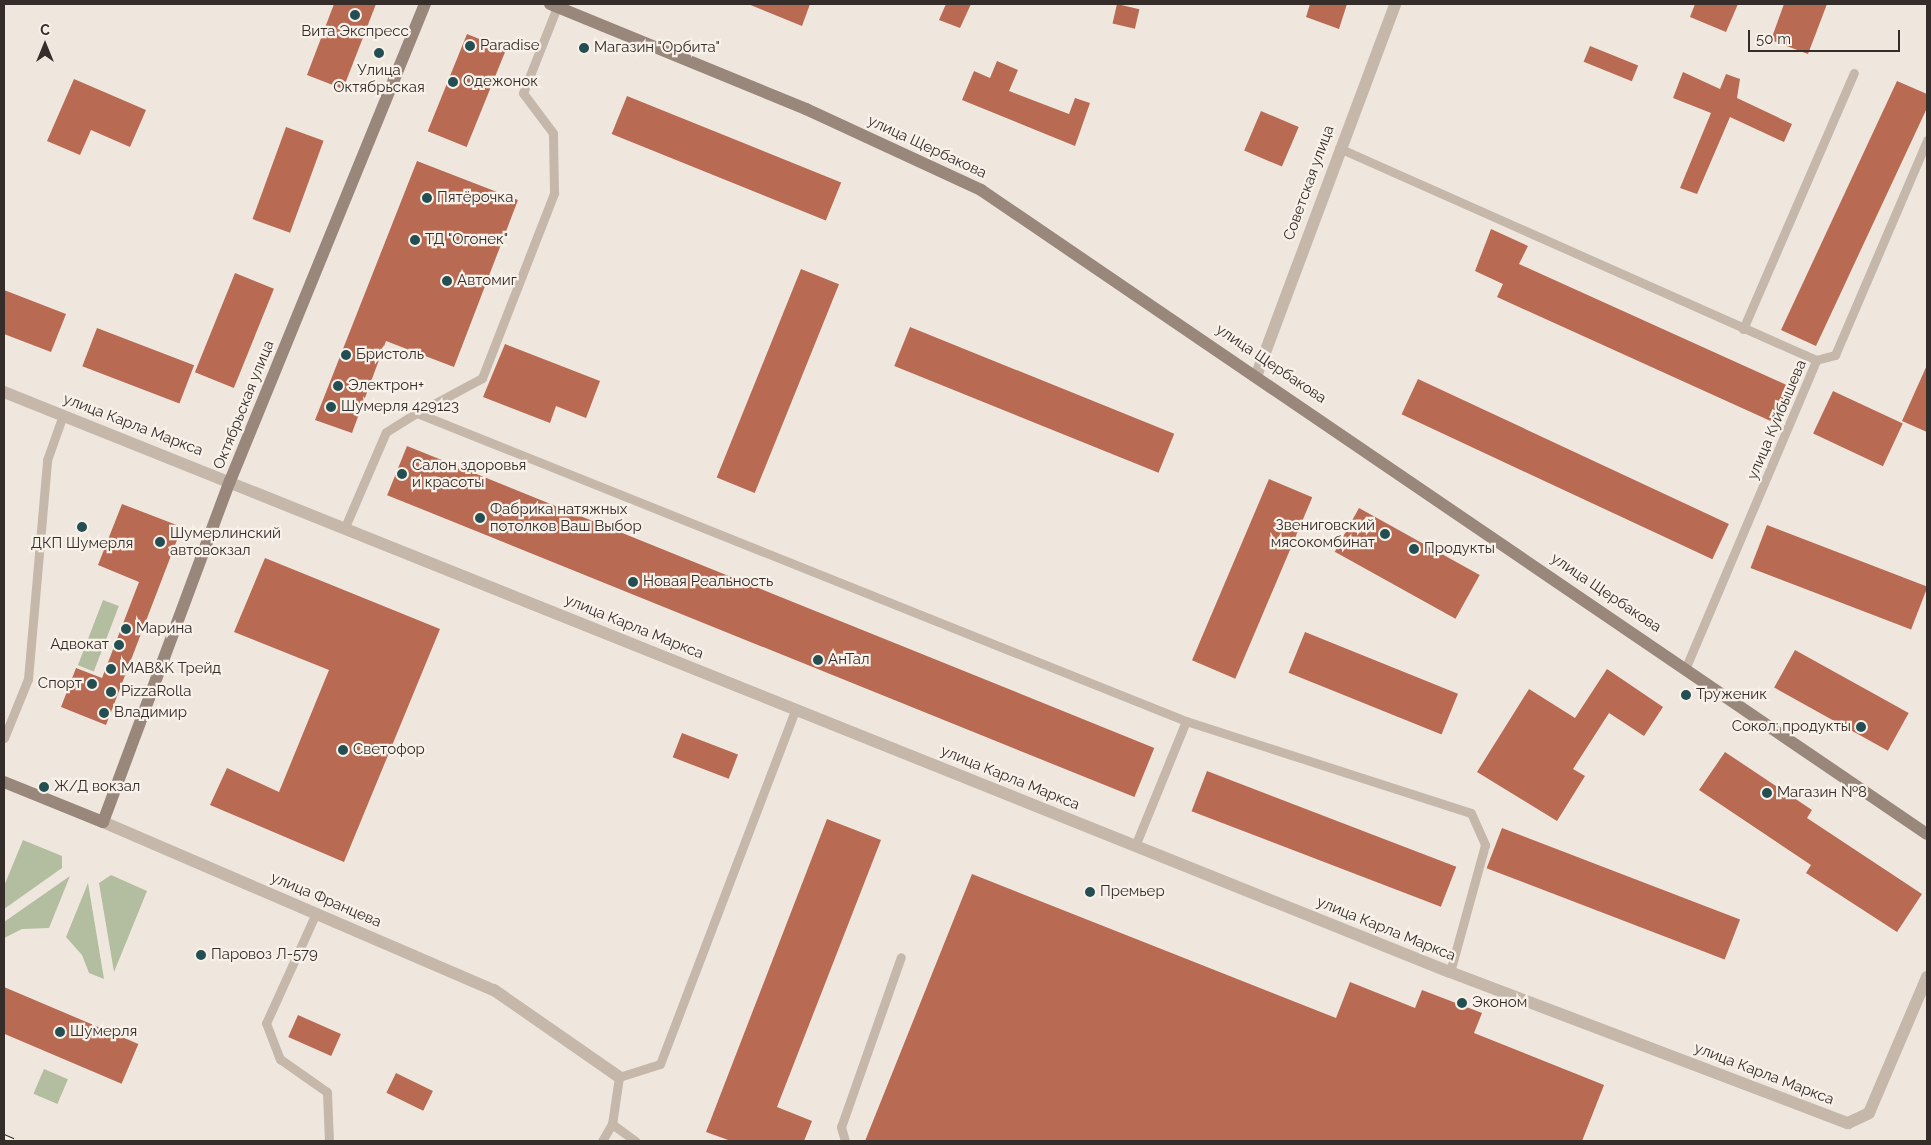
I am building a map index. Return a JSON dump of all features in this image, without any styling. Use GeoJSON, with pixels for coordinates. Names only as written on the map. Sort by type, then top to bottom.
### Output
{"type":"FeatureCollection","features":[{"type":"Feature","properties":{"kind":"main road","name":"Октябрьская улица"},"geometry":{"type":"LineString","coordinates":[[103,822],[230,481],[425,4]]}},
{"type":"Feature","properties":{"kind":"main road","name":"улица Щербакова"},"geometry":{"type":"LineString","coordinates":[[554,5],[806,109],[982,190],[1257,374],[1927,834]]}},
{"type":"Feature","properties":{"kind":"main road","name":"улица Францева"},"geometry":{"type":"LineString","coordinates":[[4,782],[103,822]]}},
{"type":"Feature","properties":{"kind":"street","name":"Советская улица"},"geometry":{"type":"LineString","coordinates":[[1257,374],[1339,148],[1395,4]]}},
{"type":"Feature","properties":{"kind":"street","name":"улица Карла Маркса"},"geometry":{"type":"LineString","coordinates":[[4,392],[346,527],[795,710],[1450,972],[1848,1124],[1869,1113],[1927,977]]}},
{"type":"Feature","properties":{"kind":"street","name":"улица Францева"},"geometry":{"type":"LineString","coordinates":[[103,822],[494,990],[619,1077]]}},
{"type":"Feature","properties":{"kind":"lane"},"geometry":{"type":"LineString","coordinates":[[346,527],[386,432],[482,378],[554,194],[553,133],[522,93],[554,5]]}},
{"type":"Feature","properties":{"kind":"lane"},"geometry":{"type":"LineString","coordinates":[[1743,329],[1854,73]]}},
{"type":"Feature","properties":{"kind":"lane","name":"улица Куйбышева"},"geometry":{"type":"LineString","coordinates":[[1686,667],[1816,360],[1835,355],[1927,140]]}},
{"type":"Feature","properties":{"kind":"lane"},"geometry":{"type":"LineString","coordinates":[[1339,148],[1816,360]]}},
{"type":"Feature","properties":{"kind":"lane"},"geometry":{"type":"LineString","coordinates":[[418,414],[1186,721],[1471,813],[1485,845],[1450,972]]}},
{"type":"Feature","properties":{"kind":"lane"},"geometry":{"type":"LineString","coordinates":[[4,738],[28,679],[47,460],[62,415]]}},
{"type":"Feature","properties":{"kind":"lane"},"geometry":{"type":"LineString","coordinates":[[602,1141],[612,1124],[619,1077],[660,1064],[795,710]]}},
{"type":"Feature","properties":{"kind":"lane"},"geometry":{"type":"LineString","coordinates":[[1135,846],[1186,721]]}},
{"type":"Feature","properties":{"kind":"lane"},"geometry":{"type":"LineString","coordinates":[[316,913],[266,1023],[280,1059],[327,1092],[329,1141]]}},
{"type":"Feature","properties":{"kind":"lane"},"geometry":{"type":"LineString","coordinates":[[845,1141],[841,1127],[901,957]]}},
{"type":"Feature","properties":{"kind":"lane"},"geometry":{"type":"LineString","coordinates":[[612,1124],[635,1141]]}},
{"type":"Feature","properties":{"kind":"green space"},"geometry":{"type":"Polygon","coordinates":[[[103,600],[119,606],[94,671],[78,665],[103,600]]]}},
{"type":"Feature","properties":{"kind":"green space"},"geometry":{"type":"Polygon","coordinates":[[[23,840],[62,856],[62,868],[4,909],[4,886],[23,840]]]}},
{"type":"Feature","properties":{"kind":"green space"},"geometry":{"type":"Polygon","coordinates":[[[111,875],[147,891],[114,972],[99,883],[111,875]]]}},
{"type":"Feature","properties":{"kind":"green space"},"geometry":{"type":"Polygon","coordinates":[[[70,876],[49,928],[22,929],[4,938],[4,922],[70,876]]]}},
{"type":"Feature","properties":{"kind":"green space"},"geometry":{"type":"Polygon","coordinates":[[[88,883],[104,979],[89,973],[82,955],[66,937],[88,883]]]}},
{"type":"Feature","properties":{"kind":"green space"},"geometry":{"type":"Polygon","coordinates":[[[44,1069],[68,1079],[57,1104],[33,1094],[44,1069]]]}},
{"type":"Feature","properties":{"kind":"building"},"geometry":{"type":"Polygon","coordinates":[[[334,4],[376,4],[343,89],[307,75],[334,4]]]}},
{"type":"Feature","properties":{"kind":"building"},"geometry":{"type":"Polygon","coordinates":[[[748,4],[810,4],[802,26],[748,4]]]}},
{"type":"Feature","properties":{"kind":"building"},"geometry":{"type":"Polygon","coordinates":[[[946,4],[971,4],[960,28],[939,20],[946,4]]]}},
{"type":"Feature","properties":{"kind":"building"},"geometry":{"type":"Polygon","coordinates":[[[1117,4],[1139,9],[1135,29],[1113,23],[1117,4]]]}},
{"type":"Feature","properties":{"kind":"building"},"geometry":{"type":"Polygon","coordinates":[[[1310,4],[1347,4],[1339,29],[1306,17],[1310,4]]]}},
{"type":"Feature","properties":{"kind":"building"},"geometry":{"type":"Polygon","coordinates":[[[1695,4],[1738,4],[1726,32],[1690,17],[1695,4]]]}},
{"type":"Feature","properties":{"kind":"building"},"geometry":{"type":"Polygon","coordinates":[[[1784,4],[1827,4],[1808,54],[1771,40],[1784,4]]]}},
{"type":"Feature","properties":{"kind":"building"},"geometry":{"type":"Polygon","coordinates":[[[467,34],[506,50],[467,147],[428,131],[467,34]]]}},
{"type":"Feature","properties":{"kind":"building"},"geometry":{"type":"Polygon","coordinates":[[[1590,46],[1638,65],[1632,81],[1584,62],[1590,46]]]}},
{"type":"Feature","properties":{"kind":"building"},"geometry":{"type":"Polygon","coordinates":[[[997,61],[1018,70],[1009,91],[1069,114],[1075,98],[1090,103],[1075,146],[962,100],[974,71],[990,78],[997,61]]]}},
{"type":"Feature","properties":{"kind":"building"},"geometry":{"type":"Polygon","coordinates":[[[1683,72],[1720,89],[1726,74],[1740,79],[1737,98],[1792,124],[1784,142],[1730,117],[1697,194],[1680,188],[1711,113],[1673,98],[1683,72]]]}},
{"type":"Feature","properties":{"kind":"building"},"geometry":{"type":"Polygon","coordinates":[[[74,79],[146,110],[130,147],[91,130],[80,155],[47,141],[74,79]]]}},
{"type":"Feature","properties":{"kind":"building"},"geometry":{"type":"Polygon","coordinates":[[[1897,81],[1927,94],[1927,108],[1816,346],[1781,330],[1897,81]]]}},
{"type":"Feature","properties":{"kind":"building"},"geometry":{"type":"Polygon","coordinates":[[[627,96],[841,183],[826,221],[612,134],[627,96]]]}},
{"type":"Feature","properties":{"kind":"building"},"geometry":{"type":"Polygon","coordinates":[[[1261,111],[1299,127],[1282,167],[1244,151],[1261,111]]]}},
{"type":"Feature","properties":{"kind":"building"},"geometry":{"type":"Polygon","coordinates":[[[286,127],[324,141],[290,233],[252,219],[286,127]]]}},
{"type":"Feature","properties":{"kind":"building"},"geometry":{"type":"Polygon","coordinates":[[[417,161],[518,200],[454,367],[386,341],[352,433],[315,420],[417,161]]]}},
{"type":"Feature","properties":{"kind":"building"},"geometry":{"type":"Polygon","coordinates":[[[1491,229],[1528,246],[1519,264],[1791,387],[1775,423],[1497,297],[1503,284],[1475,271],[1491,229]]]}},
{"type":"Feature","properties":{"kind":"building"},"geometry":{"type":"Polygon","coordinates":[[[801,269],[839,284],[755,493],[717,478],[801,269]]]}},
{"type":"Feature","properties":{"kind":"building"},"geometry":{"type":"Polygon","coordinates":[[[235,273],[274,289],[234,388],[195,372],[235,273]]]}},
{"type":"Feature","properties":{"kind":"building"},"geometry":{"type":"Polygon","coordinates":[[[4,290],[66,314],[51,352],[4,334],[4,290]]]}},
{"type":"Feature","properties":{"kind":"building"},"geometry":{"type":"Polygon","coordinates":[[[910,327],[1174,434],[1159,473],[894,366],[910,327]]]}},
{"type":"Feature","properties":{"kind":"building"},"geometry":{"type":"Polygon","coordinates":[[[97,328],[194,365],[179,404],[82,366],[97,328]]]}},
{"type":"Feature","properties":{"kind":"building"},"geometry":{"type":"Polygon","coordinates":[[[505,344],[600,381],[586,418],[556,406],[550,423],[483,397],[505,344]]]}},
{"type":"Feature","properties":{"kind":"building"},"geometry":{"type":"Polygon","coordinates":[[[1927,365],[1927,432],[1902,421],[1927,365]]]}},
{"type":"Feature","properties":{"kind":"building"},"geometry":{"type":"Polygon","coordinates":[[[1418,379],[1729,524],[1712,559],[1402,414],[1418,379]]]}},
{"type":"Feature","properties":{"kind":"building"},"geometry":{"type":"Polygon","coordinates":[[[1833,391],[1903,424],[1883,466],[1813,434],[1833,391]]]}},
{"type":"Feature","properties":{"kind":"building"},"geometry":{"type":"Polygon","coordinates":[[[407,446],[1154,748],[1134,797],[387,495],[407,446]]]}},
{"type":"Feature","properties":{"kind":"building"},"geometry":{"type":"Polygon","coordinates":[[[1269,479],[1312,497],[1235,679],[1192,660],[1269,479]]]}},
{"type":"Feature","properties":{"kind":"building"},"geometry":{"type":"Polygon","coordinates":[[[122,504],[182,527],[106,725],[61,707],[76,668],[102,678],[139,582],[98,565],[122,504]]]}},
{"type":"Feature","properties":{"kind":"building"},"geometry":{"type":"Polygon","coordinates":[[[1359,508],[1480,575],[1455,619],[1335,552],[1359,508]]]}},
{"type":"Feature","properties":{"kind":"building"},"geometry":{"type":"Polygon","coordinates":[[[1767,525],[1927,586],[1911,630],[1751,568],[1767,525]]]}},
{"type":"Feature","properties":{"kind":"building","name":"Светофор"},"geometry":{"type":"Polygon","coordinates":[[[265,558],[440,629],[344,862],[210,805],[227,768],[279,792],[329,670],[234,632],[265,558]]]}},
{"type":"Feature","properties":{"kind":"building"},"geometry":{"type":"Polygon","coordinates":[[[1305,632],[1458,694],[1442,735],[1289,673],[1305,632]]]}},
{"type":"Feature","properties":{"kind":"building"},"geometry":{"type":"Polygon","coordinates":[[[1795,650],[1909,713],[1888,751],[1774,688],[1795,650]]]}},
{"type":"Feature","properties":{"kind":"building"},"geometry":{"type":"Polygon","coordinates":[[[1607,669],[1663,707],[1644,736],[1609,713],[1573,769],[1585,776],[1557,821],[1477,772],[1529,689],[1575,718],[1607,669]]]}},
{"type":"Feature","properties":{"kind":"building"},"geometry":{"type":"Polygon","coordinates":[[[682,733],[738,755],[729,779],[673,757],[682,733]]]}},
{"type":"Feature","properties":{"kind":"building"},"geometry":{"type":"Polygon","coordinates":[[[1725,752],[1812,810],[1807,818],[1922,894],[1897,932],[1806,873],[1811,865],[1699,790],[1725,752]]]}},
{"type":"Feature","properties":{"kind":"building"},"geometry":{"type":"Polygon","coordinates":[[[1207,771],[1456,867],[1441,907],[1192,811],[1207,771]]]}},
{"type":"Feature","properties":{"kind":"building"},"geometry":{"type":"Polygon","coordinates":[[[827,819],[881,840],[777,1107],[812,1121],[804,1141],[731,1141],[706,1132],[827,819]]]}},
{"type":"Feature","properties":{"kind":"building"},"geometry":{"type":"Polygon","coordinates":[[[1502,828],[1740,919],[1725,960],[1487,868],[1502,828]]]}},
{"type":"Feature","properties":{"kind":"building"},"geometry":{"type":"Polygon","coordinates":[[[972,874],[1336,1018],[1350,982],[1415,1008],[1422,990],[1482,1013],[1474,1033],[1604,1085],[1582,1141],[865,1141],[972,874]]]}},
{"type":"Feature","properties":{"kind":"building","name":"Шумерля"},"geometry":{"type":"Polygon","coordinates":[[[4,987],[138,1044],[122,1084],[4,1034],[4,987]]]}},
{"type":"Feature","properties":{"kind":"building"},"geometry":{"type":"Polygon","coordinates":[[[298,1015],[341,1034],[331,1056],[288,1037],[298,1015]]]}},
{"type":"Feature","properties":{"kind":"building"},"geometry":{"type":"Polygon","coordinates":[[[396,1073],[433,1091],[423,1111],[386,1093],[396,1073]]]}},
{"type":"Feature","properties":{"kind":"railway"},"geometry":{"type":"LineString","coordinates":[[4,1137],[13,1141]]}},
{"type":"Feature","properties":{"kind":"place","name":"Вита Экспресс"},"geometry":{"type":"Point","coordinates":[355,15]}},
{"type":"Feature","properties":{"kind":"place","name":"Paradise"},"geometry":{"type":"Point","coordinates":[470,46]}},
{"type":"Feature","properties":{"kind":"place","name":"Магазин \"Орбита\""},"geometry":{"type":"Point","coordinates":[584,48]}},
{"type":"Feature","properties":{"kind":"place","name":"Улица Октябрьская"},"geometry":{"type":"Point","coordinates":[379,53]}},
{"type":"Feature","properties":{"kind":"place","name":"Одежонок"},"geometry":{"type":"Point","coordinates":[453,82]}},
{"type":"Feature","properties":{"kind":"place","name":"Пятёрочка"},"geometry":{"type":"Point","coordinates":[427,198]}},
{"type":"Feature","properties":{"kind":"place","name":"ТД \"Огонек\""},"geometry":{"type":"Point","coordinates":[415,240]}},
{"type":"Feature","properties":{"kind":"place","name":"Автомиг"},"geometry":{"type":"Point","coordinates":[447,281]}},
{"type":"Feature","properties":{"kind":"place","name":"Бристоль"},"geometry":{"type":"Point","coordinates":[346,355]}},
{"type":"Feature","properties":{"kind":"place","name":"Электрон+"},"geometry":{"type":"Point","coordinates":[338,386]}},
{"type":"Feature","properties":{"kind":"place","name":"Шумерля 429123"},"geometry":{"type":"Point","coordinates":[331,407]}},
{"type":"Feature","properties":{"kind":"place","name":"Салон здоровья и красоты"},"geometry":{"type":"Point","coordinates":[402,474]}},
{"type":"Feature","properties":{"kind":"place","name":"Фабрика натяжных потолков Ваш Выбор"},"geometry":{"type":"Point","coordinates":[480,518]}},
{"type":"Feature","properties":{"kind":"place","name":"ДКП Шумерля"},"geometry":{"type":"Point","coordinates":[82,527]}},
{"type":"Feature","properties":{"kind":"place","name":"Звениговский мясокомбинат"},"geometry":{"type":"Point","coordinates":[1385,534]}},
{"type":"Feature","properties":{"kind":"place","name":"Шумерлинский автовокзал"},"geometry":{"type":"Point","coordinates":[160,542]}},
{"type":"Feature","properties":{"kind":"place","name":"Продукты"},"geometry":{"type":"Point","coordinates":[1414,549]}},
{"type":"Feature","properties":{"kind":"place","name":"Новая Реальность"},"geometry":{"type":"Point","coordinates":[633,582]}},
{"type":"Feature","properties":{"kind":"place","name":"Марина"},"geometry":{"type":"Point","coordinates":[126,629]}},
{"type":"Feature","properties":{"kind":"place","name":"Адвокат"},"geometry":{"type":"Point","coordinates":[119,645]}},
{"type":"Feature","properties":{"kind":"place","name":"АнТал"},"geometry":{"type":"Point","coordinates":[818,660]}},
{"type":"Feature","properties":{"kind":"place","name":"МАВ&K Трейд"},"geometry":{"type":"Point","coordinates":[111,669]}},
{"type":"Feature","properties":{"kind":"place","name":"Спорт"},"geometry":{"type":"Point","coordinates":[92,684]}},
{"type":"Feature","properties":{"kind":"place","name":"PizzaRolla"},"geometry":{"type":"Point","coordinates":[111,692]}},
{"type":"Feature","properties":{"kind":"place","name":"Труженик"},"geometry":{"type":"Point","coordinates":[1686,695]}},
{"type":"Feature","properties":{"kind":"place","name":"Владимир"},"geometry":{"type":"Point","coordinates":[104,713]}},
{"type":"Feature","properties":{"kind":"place","name":"Сокол: продукты"},"geometry":{"type":"Point","coordinates":[1861,727]}},
{"type":"Feature","properties":{"kind":"place","name":"Светофор"},"geometry":{"type":"Point","coordinates":[343,750]}},
{"type":"Feature","properties":{"kind":"place","name":"Ж/Д вокзал"},"geometry":{"type":"Point","coordinates":[44,787]}},
{"type":"Feature","properties":{"kind":"place","name":"Магазин №8"},"geometry":{"type":"Point","coordinates":[1767,793]}},
{"type":"Feature","properties":{"kind":"place","name":"Премьер"},"geometry":{"type":"Point","coordinates":[1090,892]}},
{"type":"Feature","properties":{"kind":"place","name":"Паровоз Л-579"},"geometry":{"type":"Point","coordinates":[201,955]}},
{"type":"Feature","properties":{"kind":"place","name":"Эконом"},"geometry":{"type":"Point","coordinates":[1462,1003]}},
{"type":"Feature","properties":{"kind":"place","name":"Шумерля"},"geometry":{"type":"Point","coordinates":[60,1032]}}]}
